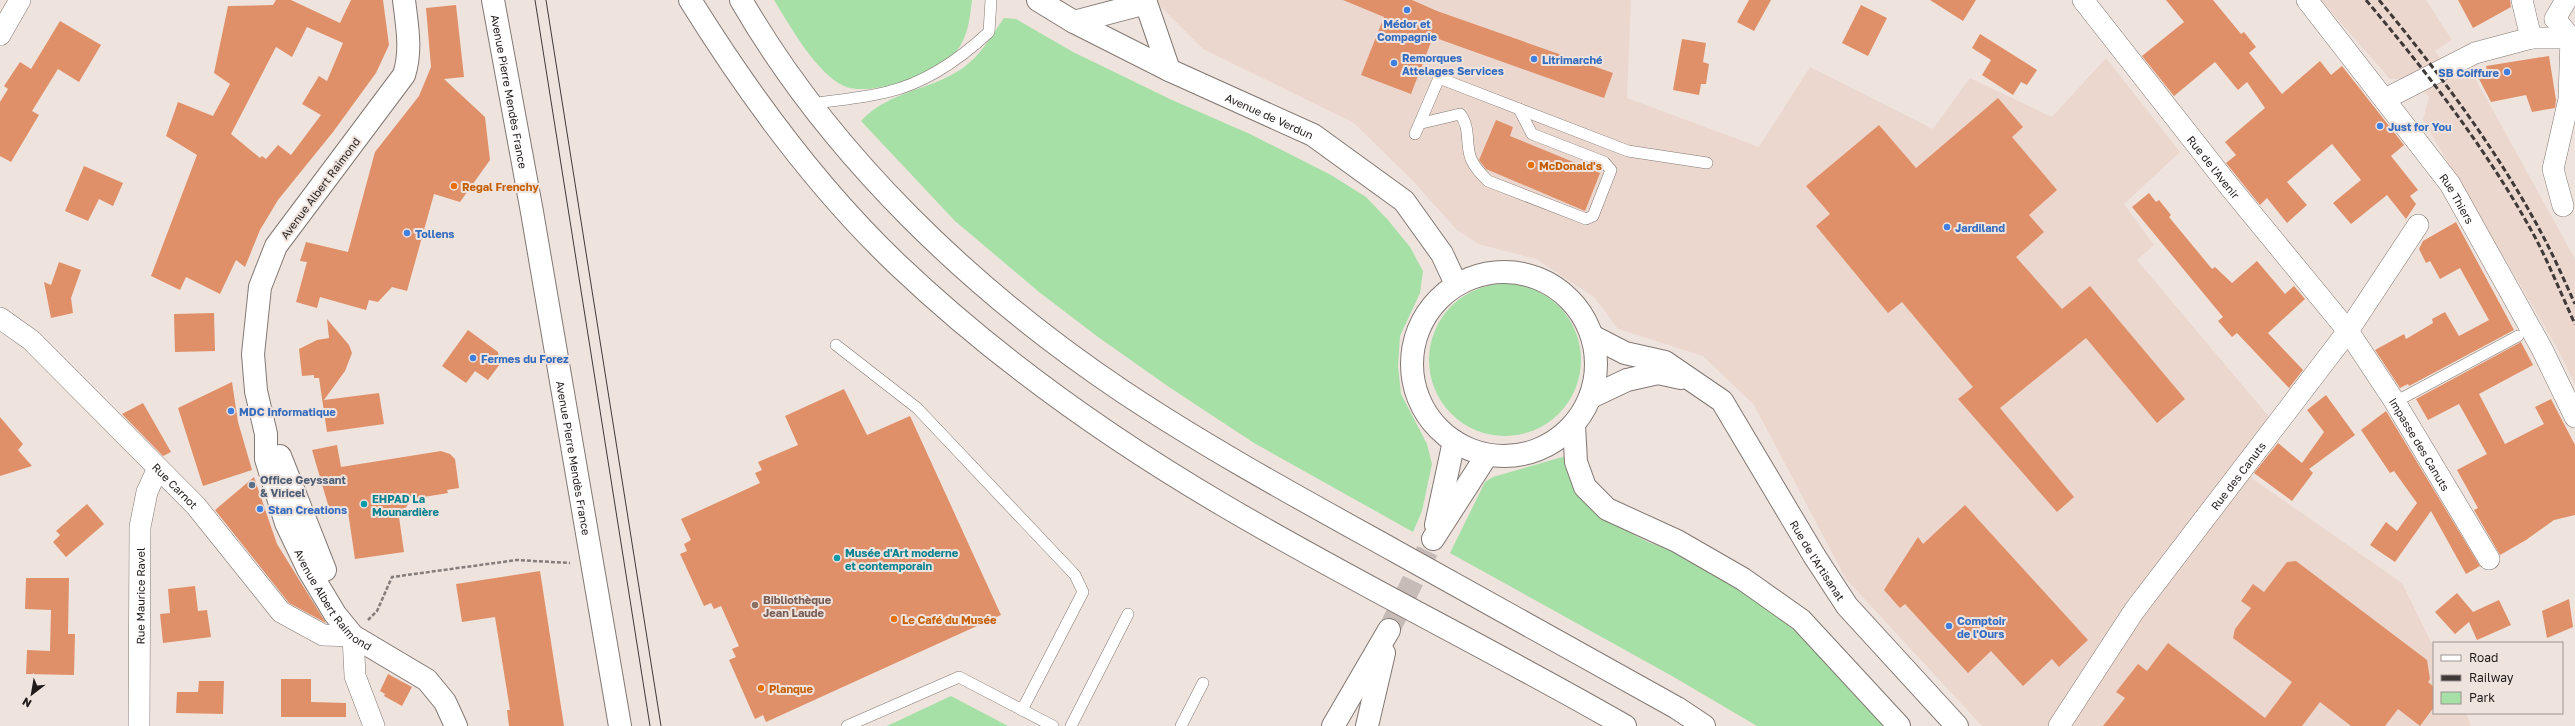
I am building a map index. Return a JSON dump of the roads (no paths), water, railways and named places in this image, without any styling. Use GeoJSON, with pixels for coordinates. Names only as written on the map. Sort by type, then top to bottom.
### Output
{"type":"FeatureCollection","features":[{"type":"Feature","properties":{"kind":"main road","name":"Avenue Albert Raimond"},"geometry":{"type":"LineString","coordinates":[[404,0],[409,44],[408,60],[404,75],[396,88],[288,228],[276,246],[260,287],[253,354],[256,391],[266,434],[266,459],[286,523],[312,576],[335,614],[427,680],[445,702],[456,726]]}},
{"type":"Feature","properties":{"kind":"main road","name":"Avenue Pierre Mendès France"},"geometry":{"type":"LineString","coordinates":[[493,0],[620,726]]}},
{"type":"Feature","properties":{"kind":"main road"},"geometry":{"type":"LineString","coordinates":[[690,0],[744,83],[796,154],[896,263],[989,345],[1107,432],[1224,506],[1626,726]]}},
{"type":"Feature","properties":{"kind":"main road"},"geometry":{"type":"LineString","coordinates":[[741,0],[811,104],[879,187],[954,260],[1037,328],[1121,390],[1281,489],[1670,705],[1704,726]]}},
{"type":"Feature","properties":{"kind":"main road","name":"Avenue de Verdun"},"geometry":{"type":"LineString","coordinates":[[1038,0],[1074,22],[1169,70],[1313,135],[1404,201],[1442,254],[1456,284]]}},
{"type":"Feature","properties":{"kind":"main road"},"geometry":{"type":"LineString","coordinates":[[1074,22],[1147,2],[1169,70]]}},
{"type":"Feature","properties":{"kind":"main road"},"geometry":{"type":"LineString","coordinates":[[1510,271],[1537,277],[1561,291],[1580,311],[1592,336],[1597,356],[1596,377],[1591,397],[1574,425],[1549,445],[1519,455],[1487,455],[1454,442],[1431,420],[1416,393],[1411,362],[1417,331],[1433,304],[1456,284],[1482,274],[1510,271]]}},
{"type":"Feature","properties":{"kind":"main road","name":"Rue de l'Artisanat"},"geometry":{"type":"LineString","coordinates":[[1592,336],[1625,353],[1665,362],[1698,382],[1722,401],[1815,557],[1847,606],[1957,726]]}},
{"type":"Feature","properties":{"kind":"main road","name":"Rue de l'Artisanat"},"geometry":{"type":"LineString","coordinates":[[1591,397],[1627,380],[1658,373],[1698,382]]}},
{"type":"Feature","properties":{"kind":"main road"},"geometry":{"type":"LineString","coordinates":[[1574,425],[1576,462],[1585,487],[1607,509],[1683,544],[1743,578],[1801,620],[1899,726]]}},
{"type":"Feature","properties":{"kind":"main road"},"geometry":{"type":"LineString","coordinates":[[1454,442],[1433,539],[1487,455]]}},
{"type":"Feature","properties":{"kind":"main road","name":"Avenue Albert Raimond"},"geometry":{"type":"LineString","coordinates":[[358,630],[436,669],[457,695],[471,726]]}},
{"type":"Feature","properties":{"kind":"main road"},"geometry":{"type":"LineString","coordinates":[[1334,726],[1390,630],[1368,726]]}},
{"type":"Feature","properties":{"kind":"street"},"geometry":{"type":"LineString","coordinates":[[0,35],[20,0]]}},
{"type":"Feature","properties":{"kind":"street","name":"Rue de l'Avenir"},"geometry":{"type":"LineString","coordinates":[[2083,0],[2229,186],[2348,331]]}},
{"type":"Feature","properties":{"kind":"street","name":"Rue Thiers"},"geometry":{"type":"LineString","coordinates":[[2307,0],[2450,184],[2542,349],[2575,417]]}},
{"type":"Feature","properties":{"kind":"street"},"geometry":{"type":"LineString","coordinates":[[2522,0],[2531,38]]}},
{"type":"Feature","properties":{"kind":"street"},"geometry":{"type":"LineString","coordinates":[[2563,206],[2553,169],[2569,98],[2573,38],[2556,18],[2566,0]]}},
{"type":"Feature","properties":{"kind":"street"},"geometry":{"type":"LineString","coordinates":[[2385,99],[2475,52],[2531,38],[2573,38]]}},
{"type":"Feature","properties":{"kind":"street","name":"Rue des Canuts"},"geometry":{"type":"LineString","coordinates":[[2059,726],[2134,611],[2348,331],[2418,225]]}},
{"type":"Feature","properties":{"kind":"street","name":"Rue Carnot"},"geometry":{"type":"LineString","coordinates":[[0,318],[31,340],[196,506],[281,612],[323,635],[358,630]]}},
{"type":"Feature","properties":{"kind":"street","name":"Impasse des Canuts"},"geometry":{"type":"LineString","coordinates":[[2348,331],[2395,402],[2489,559]]}},
{"type":"Feature","properties":{"kind":"street","name":"Rue Maurice Ravel"},"geometry":{"type":"LineString","coordinates":[[139,726],[140,527],[147,492],[158,468]]}},
{"type":"Feature","properties":{"kind":"street"},"geometry":{"type":"LineString","coordinates":[[358,630],[355,676],[374,726]]}},
{"type":"Feature","properties":{"kind":"lane"},"geometry":{"type":"LineString","coordinates":[[811,104],[887,92],[926,78],[969,50],[989,32],[991,0]]}},
{"type":"Feature","properties":{"kind":"lane"},"geometry":{"type":"LineString","coordinates":[[1415,134],[1422,122],[1423,111],[1439,78],[1628,151],[1707,163]]}},
{"type":"Feature","properties":{"kind":"lane"},"geometry":{"type":"LineString","coordinates":[[1422,122],[1460,114],[1467,123],[1471,158],[1477,170],[1488,182],[1586,219],[1593,216],[1611,170],[1604,162],[1532,134],[1519,109]]}},
{"type":"Feature","properties":{"kind":"lane"},"geometry":{"type":"LineString","coordinates":[[2395,402],[2518,336]]}},
{"type":"Feature","properties":{"kind":"lane"},"geometry":{"type":"LineString","coordinates":[[836,345],[917,408],[1075,575],[1083,592],[1022,710]]}},
{"type":"Feature","properties":{"kind":"lane"},"geometry":{"type":"LineString","coordinates":[[1071,726],[1128,614]]}},
{"type":"Feature","properties":{"kind":"lane"},"geometry":{"type":"LineString","coordinates":[[847,726],[959,677],[1053,726]]}},
{"type":"Feature","properties":{"kind":"lane"},"geometry":{"type":"LineString","coordinates":[[1181,726],[1203,683]]}},
{"type":"Feature","properties":{"kind":"tunnel"},"geometry":{"type":"LineString","coordinates":[[1389,630],[1433,539]]}},
{"type":"Feature","properties":{"kind":"tram line"},"geometry":{"type":"LineString","coordinates":[[535,0],[650,726]]}},
{"type":"Feature","properties":{"kind":"tram line"},"geometry":{"type":"LineString","coordinates":[[546,0],[661,726]]}},
{"type":"Feature","properties":{"kind":"railway"},"geometry":{"type":"LineString","coordinates":[[2366,0],[2413,57],[2457,115],[2518,207],[2536,239],[2575,324]]}},
{"type":"Feature","properties":{"kind":"railway"},"geometry":{"type":"LineString","coordinates":[[2379,0],[2468,114],[2508,175],[2544,238],[2575,304]]}},
{"type":"Feature","properties":{"kind":"place","name":"Médor et Compagnie"},"geometry":{"type":"Point","coordinates":[1407,10]}},
{"type":"Feature","properties":{"kind":"place","name":"Litrimarché"},"geometry":{"type":"Point","coordinates":[1534,59]}},
{"type":"Feature","properties":{"kind":"place","name":"Remorques Attelages Services"},"geometry":{"type":"Point","coordinates":[1394,63]}},
{"type":"Feature","properties":{"kind":"place","name":"SB Coiffure"},"geometry":{"type":"Point","coordinates":[2507,72]}},
{"type":"Feature","properties":{"kind":"place","name":"Just for You"},"geometry":{"type":"Point","coordinates":[2380,126]}},
{"type":"Feature","properties":{"kind":"place","name":"McDonald's"},"geometry":{"type":"Point","coordinates":[1531,165]}},
{"type":"Feature","properties":{"kind":"place","name":"Regal Frenchy"},"geometry":{"type":"Point","coordinates":[454,186]}},
{"type":"Feature","properties":{"kind":"place","name":"Jardiland"},"geometry":{"type":"Point","coordinates":[1947,227]}},
{"type":"Feature","properties":{"kind":"place","name":"Tollens"},"geometry":{"type":"Point","coordinates":[407,233]}},
{"type":"Feature","properties":{"kind":"place","name":"Fermes du Forez"},"geometry":{"type":"Point","coordinates":[473,358]}},
{"type":"Feature","properties":{"kind":"place","name":"MDC Informatique"},"geometry":{"type":"Point","coordinates":[231,411]}},
{"type":"Feature","properties":{"kind":"place","name":"Office Geyssant & Viricel"},"geometry":{"type":"Point","coordinates":[252,485]}},
{"type":"Feature","properties":{"kind":"place","name":"EHPAD La Mounardière"},"geometry":{"type":"Point","coordinates":[364,504]}},
{"type":"Feature","properties":{"kind":"place","name":"Stan Creations"},"geometry":{"type":"Point","coordinates":[260,509]}},
{"type":"Feature","properties":{"kind":"place","name":"Musée d'Art moderne et contemporain"},"geometry":{"type":"Point","coordinates":[837,558]}},
{"type":"Feature","properties":{"kind":"place","name":"Bibliothèque Jean Laude"},"geometry":{"type":"Point","coordinates":[755,605]}},
{"type":"Feature","properties":{"kind":"place","name":"Le Café du Musée"},"geometry":{"type":"Point","coordinates":[894,619]}},
{"type":"Feature","properties":{"kind":"place","name":"Comptoir de l'Ours"},"geometry":{"type":"Point","coordinates":[1949,626]}},
{"type":"Feature","properties":{"kind":"place","name":"Planque"},"geometry":{"type":"Point","coordinates":[761,688]}}]}
